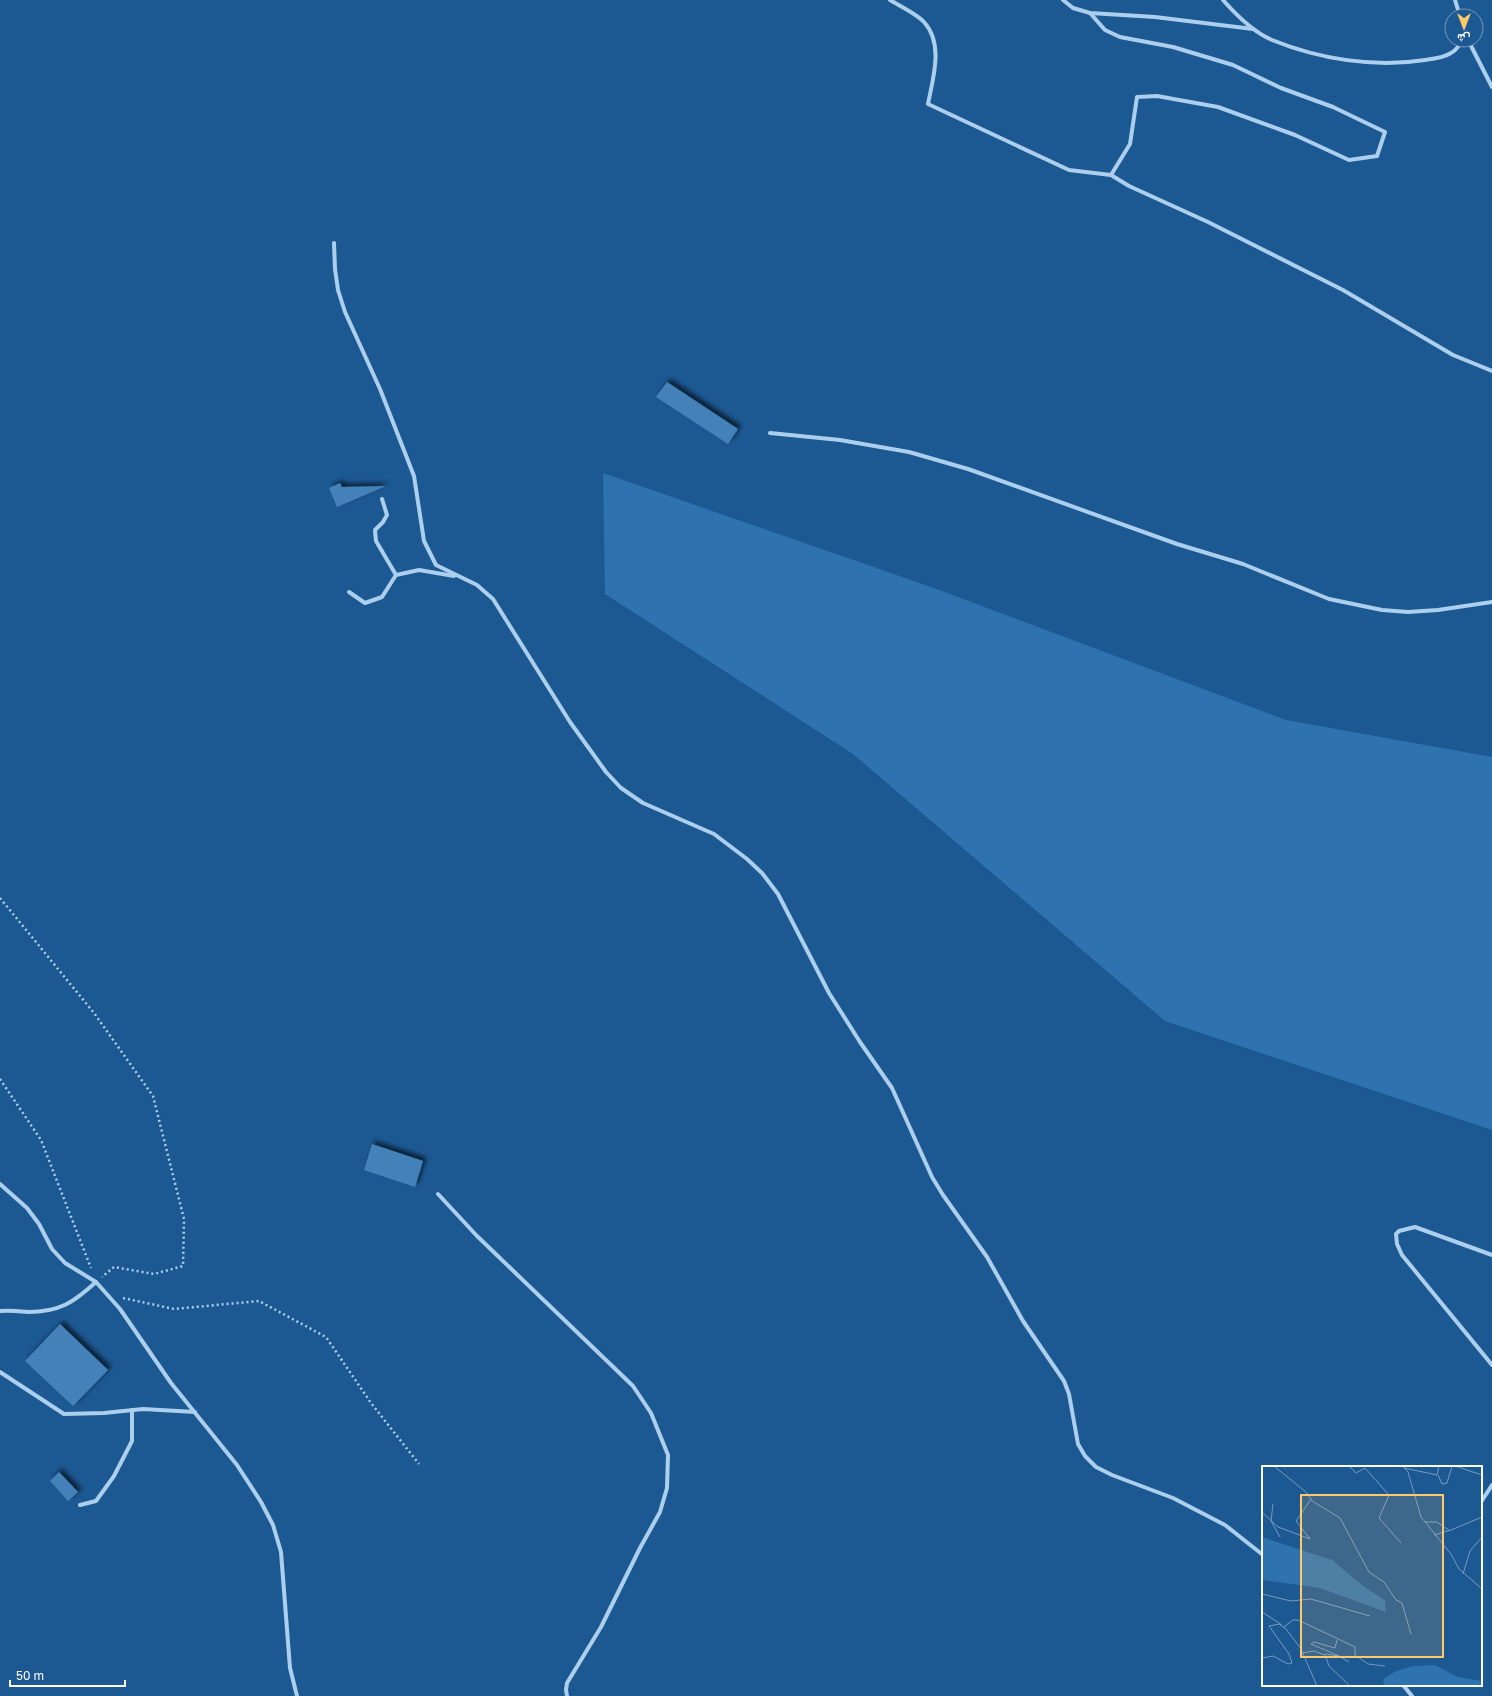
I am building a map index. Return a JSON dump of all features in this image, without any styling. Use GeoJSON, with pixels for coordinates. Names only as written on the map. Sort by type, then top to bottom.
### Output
{"type":"FeatureCollection","features":[{"type":"Feature","properties":{"kind":"street"},"geometry":{"type":"LineString","coordinates":[[890,0],[924,21],[932,33],[936,60],[928,104],[1069,170],[1111,174],[1129,186],[1208,222],[1343,290],[1453,355],[1492,371]]}},
{"type":"Feature","properties":{"kind":"street"},"geometry":{"type":"LineString","coordinates":[[1063,0],[1073,8],[1090,13],[1155,16],[1255,29]]}},
{"type":"Feature","properties":{"kind":"street"},"geometry":{"type":"LineString","coordinates":[[1223,0],[1240,20],[1271,40],[1316,54],[1354,61],[1383,63],[1412,62],[1436,59],[1452,53],[1457,48]]}},
{"type":"Feature","properties":{"kind":"street"},"geometry":{"type":"LineString","coordinates":[[1090,13],[1105,30],[1120,37],[1173,47],[1233,65],[1281,88],[1333,107],[1385,132],[1377,156],[1349,160],[1295,135],[1218,107],[1157,96],[1137,97],[1130,144],[1111,174]]}},
{"type":"Feature","properties":{"kind":"street"},"geometry":{"type":"LineString","coordinates":[[1472,48],[1492,87]]}},
{"type":"Feature","properties":{"kind":"street"},"geometry":{"type":"LineString","coordinates":[[334,242],[335,269],[338,290],[345,312],[380,388],[414,476],[424,541],[436,565],[477,585],[493,599],[570,722],[606,772],[621,788],[643,803],[714,834],[747,859],[762,874],[778,894],[829,993],[860,1042],[892,1088],[932,1177],[987,1257],[1023,1321],[1064,1381],[1069,1394],[1078,1444],[1085,1456],[1096,1467],[1112,1475],[1173,1498],[1225,1525],[1262,1554]]}},
{"type":"Feature","properties":{"kind":"street"},"geometry":{"type":"LineString","coordinates":[[770,433],[840,440],[908,452],[968,469],[1177,544],[1243,564],[1330,599],[1382,610],[1408,612],[1438,610],[1492,602]]}},
{"type":"Feature","properties":{"kind":"street"},"geometry":{"type":"LineString","coordinates":[[382,499],[387,514],[383,522],[375,530],[376,541],[396,575]]}},
{"type":"Feature","properties":{"kind":"street"},"geometry":{"type":"LineString","coordinates":[[349,592],[365,603],[382,597],[396,575],[419,570],[458,576]]}},
{"type":"Feature","properties":{"kind":"street"},"geometry":{"type":"LineString","coordinates":[[0,1184],[27,1208],[39,1224],[52,1248],[65,1263],[96,1282],[120,1309],[172,1383],[237,1465],[268,1516],[278,1539],[284,1572],[290,1668],[297,1696]]}},
{"type":"Feature","properties":{"kind":"street"},"geometry":{"type":"LineString","coordinates":[[438,1194],[477,1236],[633,1386],[651,1413],[668,1455],[667,1488],[660,1512],[640,1548],[601,1627],[567,1683],[567,1696]]}},
{"type":"Feature","properties":{"kind":"street"},"geometry":{"type":"LineString","coordinates":[[1492,1254],[1415,1227],[1399,1231],[1396,1234],[1397,1244],[1402,1256],[1440,1304],[1492,1365]]}},
{"type":"Feature","properties":{"kind":"street"},"geometry":{"type":"LineString","coordinates":[[0,1311],[29,1312],[51,1309],[71,1303],[96,1282]]}},
{"type":"Feature","properties":{"kind":"street"},"geometry":{"type":"LineString","coordinates":[[0,1372],[64,1414],[144,1409],[195,1412]]}},
{"type":"Feature","properties":{"kind":"street"},"geometry":{"type":"LineString","coordinates":[[80,1505],[96,1501],[114,1476],[132,1441],[132,1410]]}},
{"type":"Feature","properties":{"kind":"street"},"geometry":{"type":"LineString","coordinates":[[1482,1500],[1492,1485]]}},
{"type":"Feature","properties":{"kind":"street"},"geometry":{"type":"LineString","coordinates":[[1403,1686],[1412,1696]]}},
{"type":"Feature","properties":{"kind":"path"},"geometry":{"type":"LineString","coordinates":[[0,898],[94,1013],[153,1096],[184,1219],[183,1266],[154,1274],[114,1268],[96,1282],[40,1140],[0,1079]]}},
{"type":"Feature","properties":{"kind":"path"},"geometry":{"type":"LineString","coordinates":[[107,1294],[174,1309],[260,1301],[326,1337],[371,1403],[419,1464]]}},
{"type":"Feature","properties":{"kind":"shaded area"},"geometry":{"type":"Polygon","coordinates":[[[603,473],[931,587],[1286,720],[1492,757],[1492,1130],[1165,1021],[853,754],[605,594],[603,473]]]}},
{"type":"Feature","properties":{"kind":"building"},"geometry":{"type":"Polygon","coordinates":[[[667,382],[738,429],[728,444],[656,397],[667,382]]]}},
{"type":"Feature","properties":{"kind":"building"},"geometry":{"type":"Polygon","coordinates":[[[340,483],[342,487],[386,486],[337,507],[329,488],[340,483]]]}},
{"type":"Feature","properties":{"kind":"building"},"geometry":{"type":"Polygon","coordinates":[[[372,1144],[423,1161],[415,1187],[364,1170],[372,1144]]]}},
{"type":"Feature","properties":{"kind":"building"},"geometry":{"type":"Polygon","coordinates":[[[60,1324],[108,1370],[73,1406],[25,1361],[60,1324]]]}},
{"type":"Feature","properties":{"kind":"building"},"geometry":{"type":"Polygon","coordinates":[[[59,1472],[78,1492],[68,1501],[50,1481],[59,1472]]]}}]}
